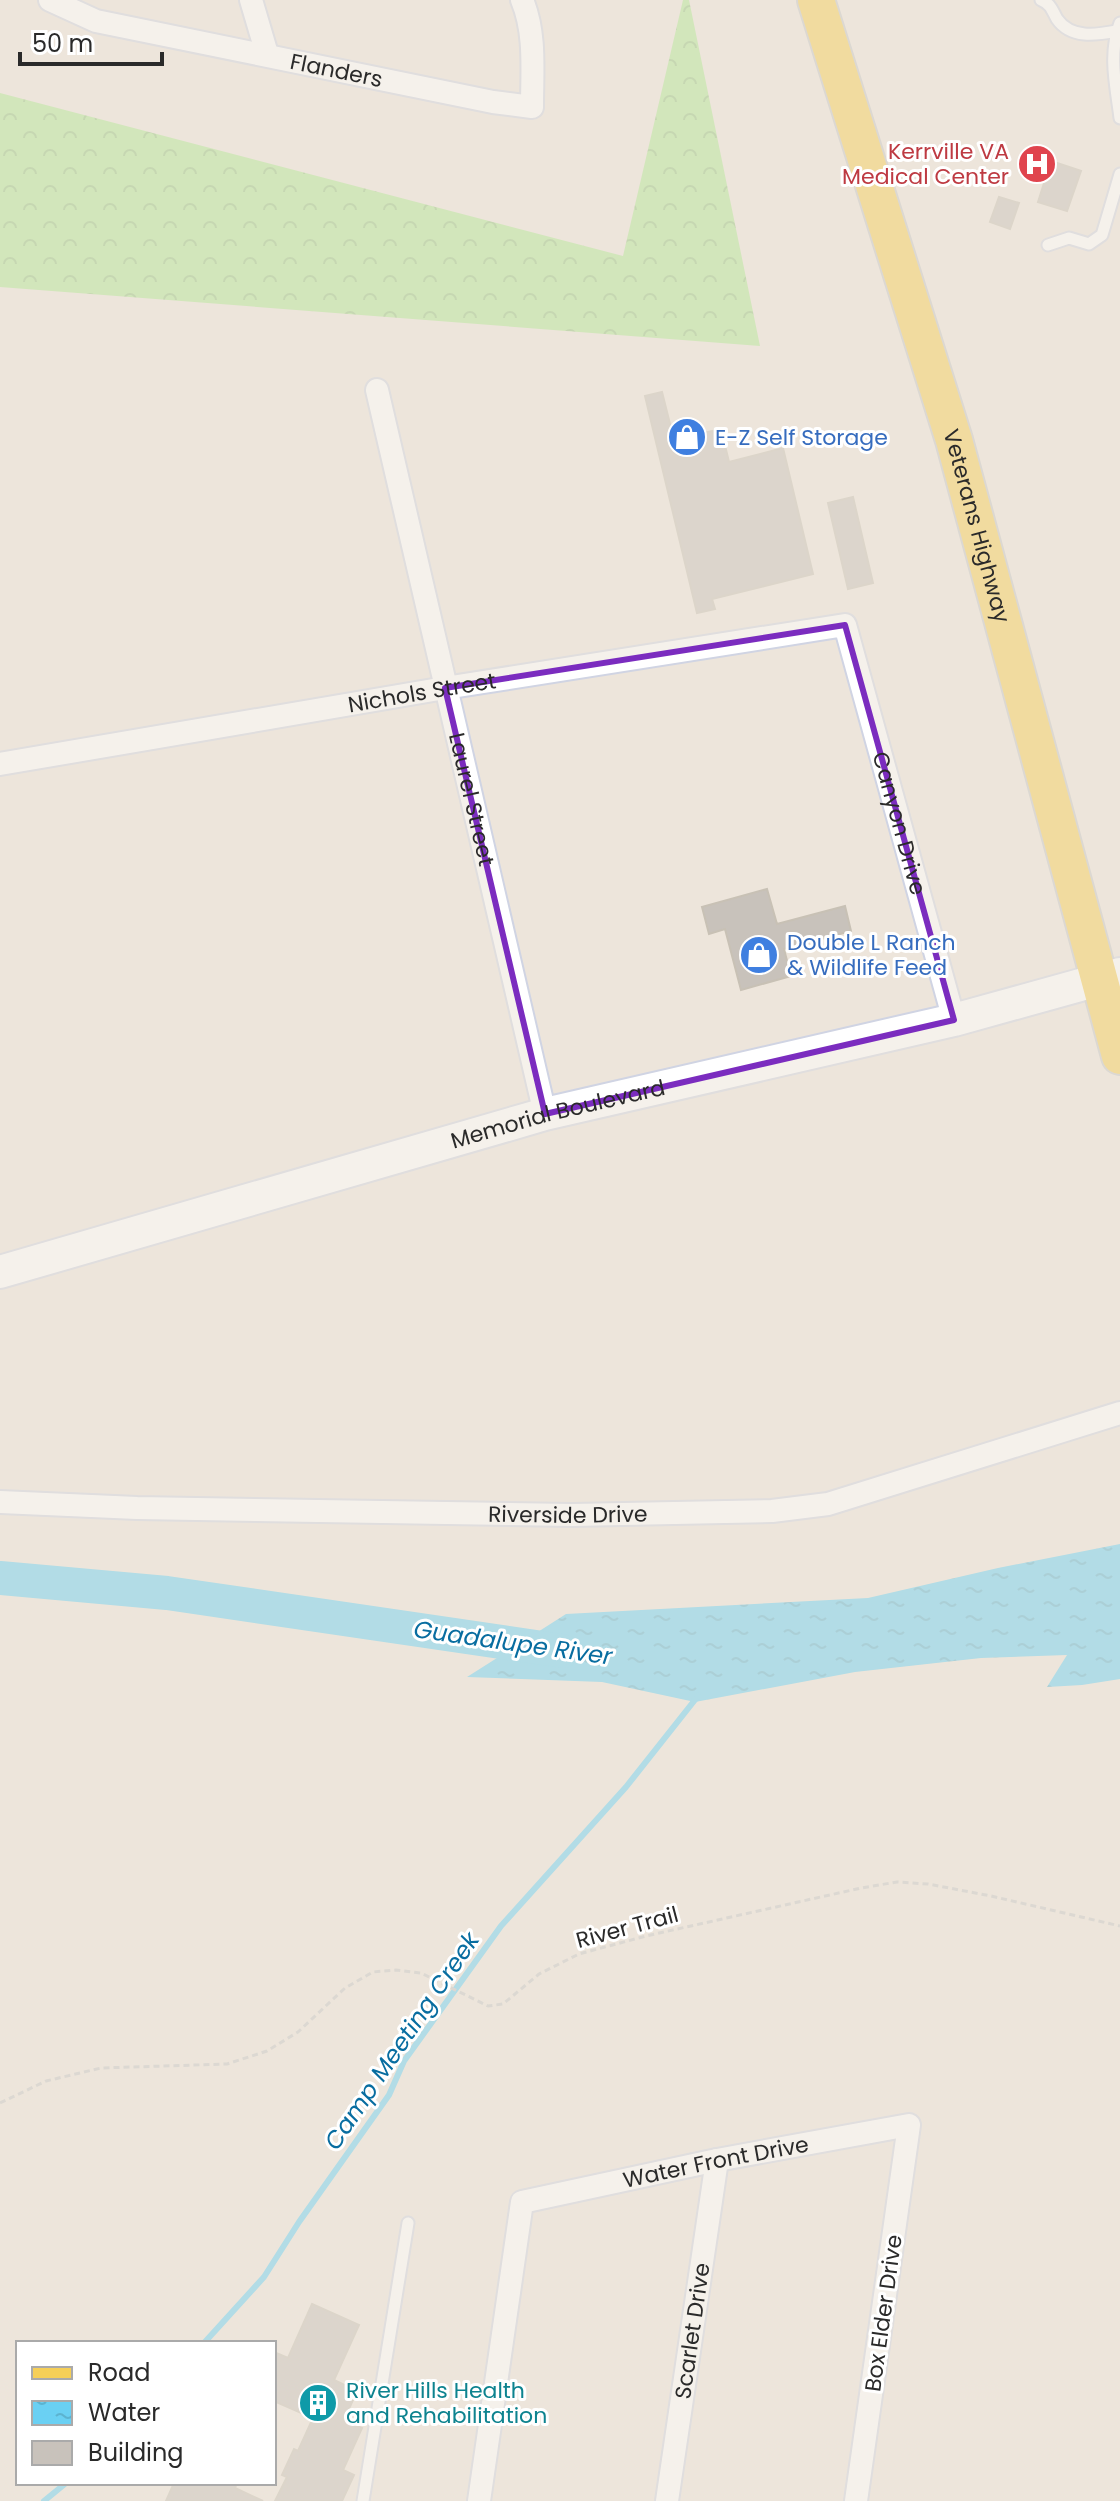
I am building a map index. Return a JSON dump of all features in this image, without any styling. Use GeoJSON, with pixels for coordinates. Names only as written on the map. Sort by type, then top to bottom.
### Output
{"type":"FeatureCollection","features":[{"type":"Feature","properties":{"kind":"main road","name":"Veterans Highway"},"geometry":{"type":"LineString","coordinates":[[816,0],[954,440],[1110,977],[1120,1056]]}},
{"type":"Feature","properties":{"kind":"main road","name":"Memorial Boulevard"},"geometry":{"type":"LineString","coordinates":[[0,1272],[545,1114],[954,1020],[1110,977]]}},
{"type":"Feature","properties":{"kind":"street","name":"Flanders"},"geometry":{"type":"LineString","coordinates":[[50,0],[96,21],[493,102],[532,107],[529,17],[522,0]]}},
{"type":"Feature","properties":{"kind":"street"},"geometry":{"type":"LineString","coordinates":[[251,0],[267,54]]}},
{"type":"Feature","properties":{"kind":"street","name":"Laurel Street"},"geometry":{"type":"LineString","coordinates":[[377,390],[545,1114]]}},
{"type":"Feature","properties":{"kind":"street","name":"Nichols Street"},"geometry":{"type":"LineString","coordinates":[[0,764],[445,688],[845,625]]}},
{"type":"Feature","properties":{"kind":"street","name":"Canyon Drive"},"geometry":{"type":"LineString","coordinates":[[845,625],[954,1020]]}},
{"type":"Feature","properties":{"kind":"street","name":"Riverside Drive"},"geometry":{"type":"LineString","coordinates":[[0,1502],[137,1508],[543,1514],[772,1511],[828,1504],[1120,1413]]}},
{"type":"Feature","properties":{"kind":"street","name":"Water Front Drive"},"geometry":{"type":"LineString","coordinates":[[479,2501],[522,2202],[717,2160],[909,2125]]}},
{"type":"Feature","properties":{"kind":"street","name":"Box Elder Drive"},"geometry":{"type":"LineString","coordinates":[[856,2501],[909,2125]]}},
{"type":"Feature","properties":{"kind":"street","name":"Scarlet Drive"},"geometry":{"type":"LineString","coordinates":[[667,2501],[717,2160]]}},
{"type":"Feature","properties":{"kind":"lane"},"geometry":{"type":"LineString","coordinates":[[1041,0],[1053,9],[1059,21],[1085,36],[1118,27],[1113,63],[1120,118]]}},
{"type":"Feature","properties":{"kind":"lane"},"geometry":{"type":"LineString","coordinates":[[1048,245],[1069,238],[1089,244],[1102,235],[1120,174]]}},
{"type":"Feature","properties":{"kind":"lane"},"geometry":{"type":"LineString","coordinates":[[363,2501],[408,2223]]}},
{"type":"Feature","properties":{"kind":"path","name":"River Trail"},"geometry":{"type":"LineString","coordinates":[[0,2103],[46,2081],[101,2068],[227,2064],[267,2051],[298,2032],[345,1988],[373,1972],[396,1970],[421,1973],[488,2006],[503,2004],[539,1974],[579,1954],[646,1936],[897,1882],[928,1884],[991,1896],[1120,1926]]}},
{"type":"Feature","properties":{"kind":"highlighted area"},"geometry":{"type":"Polygon","coordinates":[[[845,625],[954,1020],[545,1114],[445,688],[845,625]]]}},
{"type":"Feature","properties":{"kind":"green space"},"geometry":{"type":"Polygon","coordinates":[[[683,0],[689,0],[760,346],[0,287],[0,93],[623,256],[683,0]]]}},
{"type":"Feature","properties":{"kind":"water"},"geometry":{"type":"Polygon","coordinates":[[[1120,1544],[1120,1679],[1047,1687],[1067,1655],[981,1658],[855,1672],[695,1702],[602,1682],[467,1677],[566,1614],[868,1598],[1120,1544]]]}},
{"type":"Feature","properties":{"kind":"building"},"geometry":{"type":"Polygon","coordinates":[[[1051,161],[1081,171],[1067,211],[1038,202],[1051,161]]]}},
{"type":"Feature","properties":{"kind":"building"},"geometry":{"type":"Polygon","coordinates":[[[999,197],[1019,203],[1010,229],[990,222],[999,197]]]}},
{"type":"Feature","properties":{"kind":"building"},"geometry":{"type":"Polygon","coordinates":[[[662,392],[674,440],[721,429],[729,462],[783,448],[813,574],[712,599],[715,609],[697,613],[645,396],[662,392]]]}},
{"type":"Feature","properties":{"kind":"building"},"geometry":{"type":"Polygon","coordinates":[[[853,497],[873,583],[848,589],[828,503],[853,497]]]}},
{"type":"Feature","properties":{"kind":"building","name":"Double L Ranch & Wildlife Feed"},"geometry":{"type":"Polygon","coordinates":[[[767,889],[777,924],[845,906],[851,931],[784,949],[791,976],[741,990],[725,929],[709,934],[702,907],[767,889]]]}},
{"type":"Feature","properties":{"kind":"building","name":"River Hills Health and Rehabilitation"},"geometry":{"type":"Polygon","coordinates":[[[312,2304],[359,2325],[334,2380],[357,2391],[344,2420],[362,2428],[343,2470],[354,2475],[342,2501],[275,2501],[287,2477],[282,2475],[294,2449],[298,2451],[313,2418],[276,2402],[276,2353],[288,2358],[312,2304]]]}},
{"type":"Feature","properties":{"kind":"building"},"geometry":{"type":"Polygon","coordinates":[[[173,2485],[236,2485],[235,2488],[263,2501],[166,2501],[173,2485]]]}},
{"type":"Feature","properties":{"kind":"waterway","name":"Guadalupe River"},"geometry":{"type":"LineString","coordinates":[[0,1578],[167,1593],[563,1651]]}},
{"type":"Feature","properties":{"kind":"waterway","name":"Camp Meeting Creek"},"geometry":{"type":"LineString","coordinates":[[206,2341],[264,2277],[389,2095],[404,2061],[501,1926],[626,1787],[698,1696]]}},
{"type":"Feature","properties":{"kind":"waterway","name":"Camp Meeting Creek"},"geometry":{"type":"LineString","coordinates":[[44,2501],[64,2485]]}},
{"type":"Feature","properties":{"kind":"place","name":"Kerrville VA Medical Center"},"geometry":{"type":"Point","coordinates":[1037,164]}},
{"type":"Feature","properties":{"kind":"place","name":"E-Z Self Storage"},"geometry":{"type":"Point","coordinates":[687,437]}},
{"type":"Feature","properties":{"kind":"place","name":"Double L Ranch & Wildlife Feed"},"geometry":{"type":"Point","coordinates":[759,955]}},
{"type":"Feature","properties":{"kind":"place","name":"River Hills Health and Rehabilitation"},"geometry":{"type":"Point","coordinates":[318,2403]}}]}
